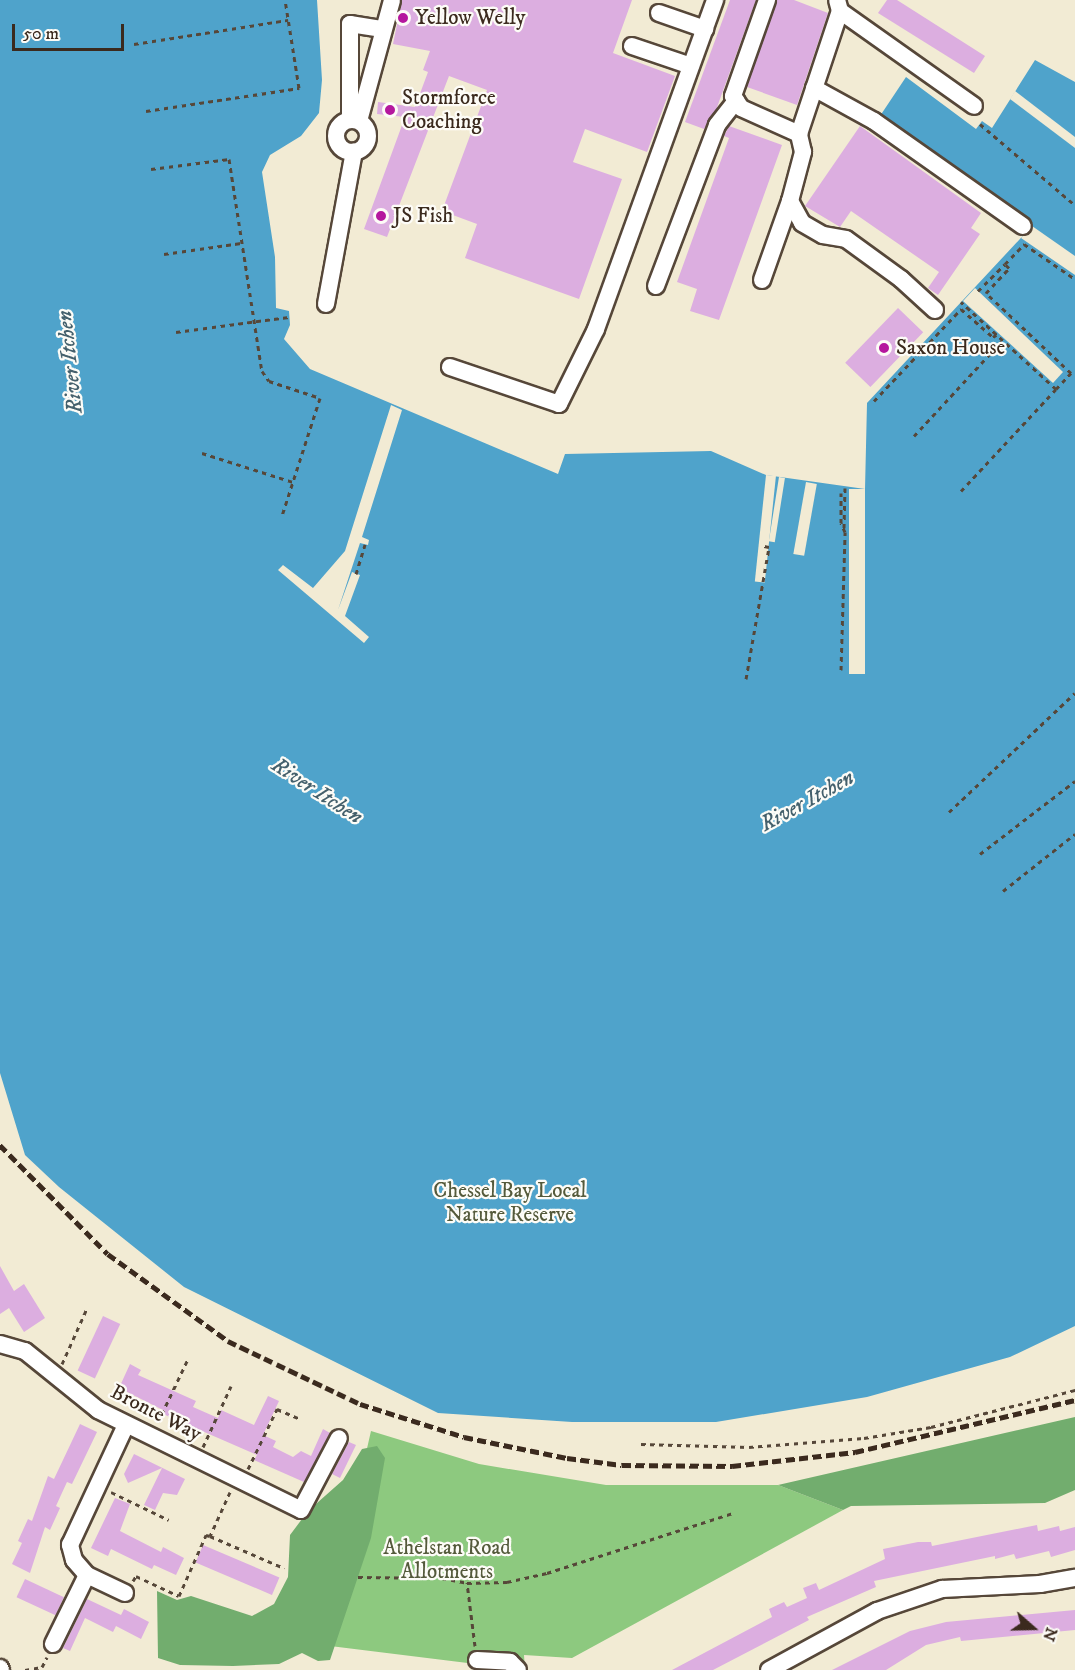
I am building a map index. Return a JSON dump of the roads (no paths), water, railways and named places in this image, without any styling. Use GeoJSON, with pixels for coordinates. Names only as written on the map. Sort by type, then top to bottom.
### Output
{"type":"FeatureCollection","features":[{"type":"Feature","properties":{"kind":"street"},"geometry":{"type":"LineString","coordinates":[[354,121],[392,0]]}},
{"type":"Feature","properties":{"kind":"street"},"geometry":{"type":"LineString","coordinates":[[450,367],[559,404],[596,329],[715,0]]}},
{"type":"Feature","properties":{"kind":"street"},"geometry":{"type":"LineString","coordinates":[[766,0],[733,96],[741,108],[799,134]]}},
{"type":"Feature","properties":{"kind":"street"},"geometry":{"type":"LineString","coordinates":[[762,280],[790,201],[803,152],[799,134],[838,6],[974,106]]}},
{"type":"Feature","properties":{"kind":"street"},"geometry":{"type":"LineString","coordinates":[[659,13],[705,28]]}},
{"type":"Feature","properties":{"kind":"street"},"geometry":{"type":"LineString","coordinates":[[354,121],[350,24],[383,29]]}},
{"type":"Feature","properties":{"kind":"street"},"geometry":{"type":"LineString","coordinates":[[632,46],[691,66]]}},
{"type":"Feature","properties":{"kind":"street"},"geometry":{"type":"LineString","coordinates":[[814,88],[874,121],[1023,226]]}},
{"type":"Feature","properties":{"kind":"street"},"geometry":{"type":"LineString","coordinates":[[656,286],[717,125],[736,101]]}},
{"type":"Feature","properties":{"kind":"street"},"geometry":{"type":"LineString","coordinates":[[354,121],[366,129],[368,139],[363,148],[354,152],[342,149],[336,139],[339,126],[354,121]]}},
{"type":"Feature","properties":{"kind":"street"},"geometry":{"type":"LineString","coordinates":[[326,304],[354,152]]}},
{"type":"Feature","properties":{"kind":"street"},"geometry":{"type":"LineString","coordinates":[[790,201],[802,223],[823,235],[846,239],[901,279],[935,310]]}},
{"type":"Feature","properties":{"kind":"street","name":"Bronte Way"},"geometry":{"type":"LineString","coordinates":[[0,1344],[25,1351],[98,1410],[301,1510],[339,1438]]}},
{"type":"Feature","properties":{"kind":"street"},"geometry":{"type":"LineString","coordinates":[[126,1425],[70,1545],[74,1560],[87,1575],[126,1593]]}},
{"type":"Feature","properties":{"kind":"street"},"geometry":{"type":"LineString","coordinates":[[53,1644],[87,1575]]}},
{"type":"Feature","properties":{"kind":"street"},"geometry":{"type":"LineString","coordinates":[[769,1670],[877,1611],[942,1589],[1040,1584],[1075,1578]]}},
{"type":"Feature","properties":{"kind":"street"},"geometry":{"type":"LineString","coordinates":[[477,1660],[510,1662],[518,1670]]}},
{"type":"Feature","properties":{"kind":"water","name":"River Itchen"},"geometry":{"type":"Polygon","coordinates":[[[0,0],[317,0],[322,80],[319,113],[301,136],[270,155],[262,172],[275,257],[276,308],[289,311],[290,325],[284,339],[310,369],[558,474],[565,454],[711,451],[766,475],[865,489],[867,403],[1032,226],[878,119],[906,77],[976,129],[982,121],[992,128],[1035,60],[1075,82],[1075,1326],[1010,1357],[867,1397],[716,1422],[572,1422],[438,1413],[184,1287],[59,1187],[25,1155],[0,1073],[0,0]]]}},
{"type":"Feature","properties":{"kind":"railway"},"geometry":{"type":"LineString","coordinates":[[0,1145],[108,1254],[228,1341],[360,1404],[464,1437],[567,1458],[622,1465],[732,1466],[855,1452],[1075,1400]]}},
{"type":"Feature","properties":{"kind":"place","name":"Yellow Welly"},"geometry":{"type":"Point","coordinates":[403,18]}},
{"type":"Feature","properties":{"kind":"place","name":"Stormforce Coaching"},"geometry":{"type":"Point","coordinates":[390,110]}},
{"type":"Feature","properties":{"kind":"place","name":"JS Fish"},"geometry":{"type":"Point","coordinates":[381,216]}},
{"type":"Feature","properties":{"kind":"place","name":"Saxon House"},"geometry":{"type":"Point","coordinates":[884,348]}},
{"type":"Feature","properties":{"kind":"park label","name":"Chessel Bay Local Nature Reserve"},"geometry":{"type":"Point","coordinates":[510,1203]}},
{"type":"Feature","properties":{"kind":"park label","name":"Athelstan Road Allotments"},"geometry":{"type":"Point","coordinates":[447,1560]}}]}
